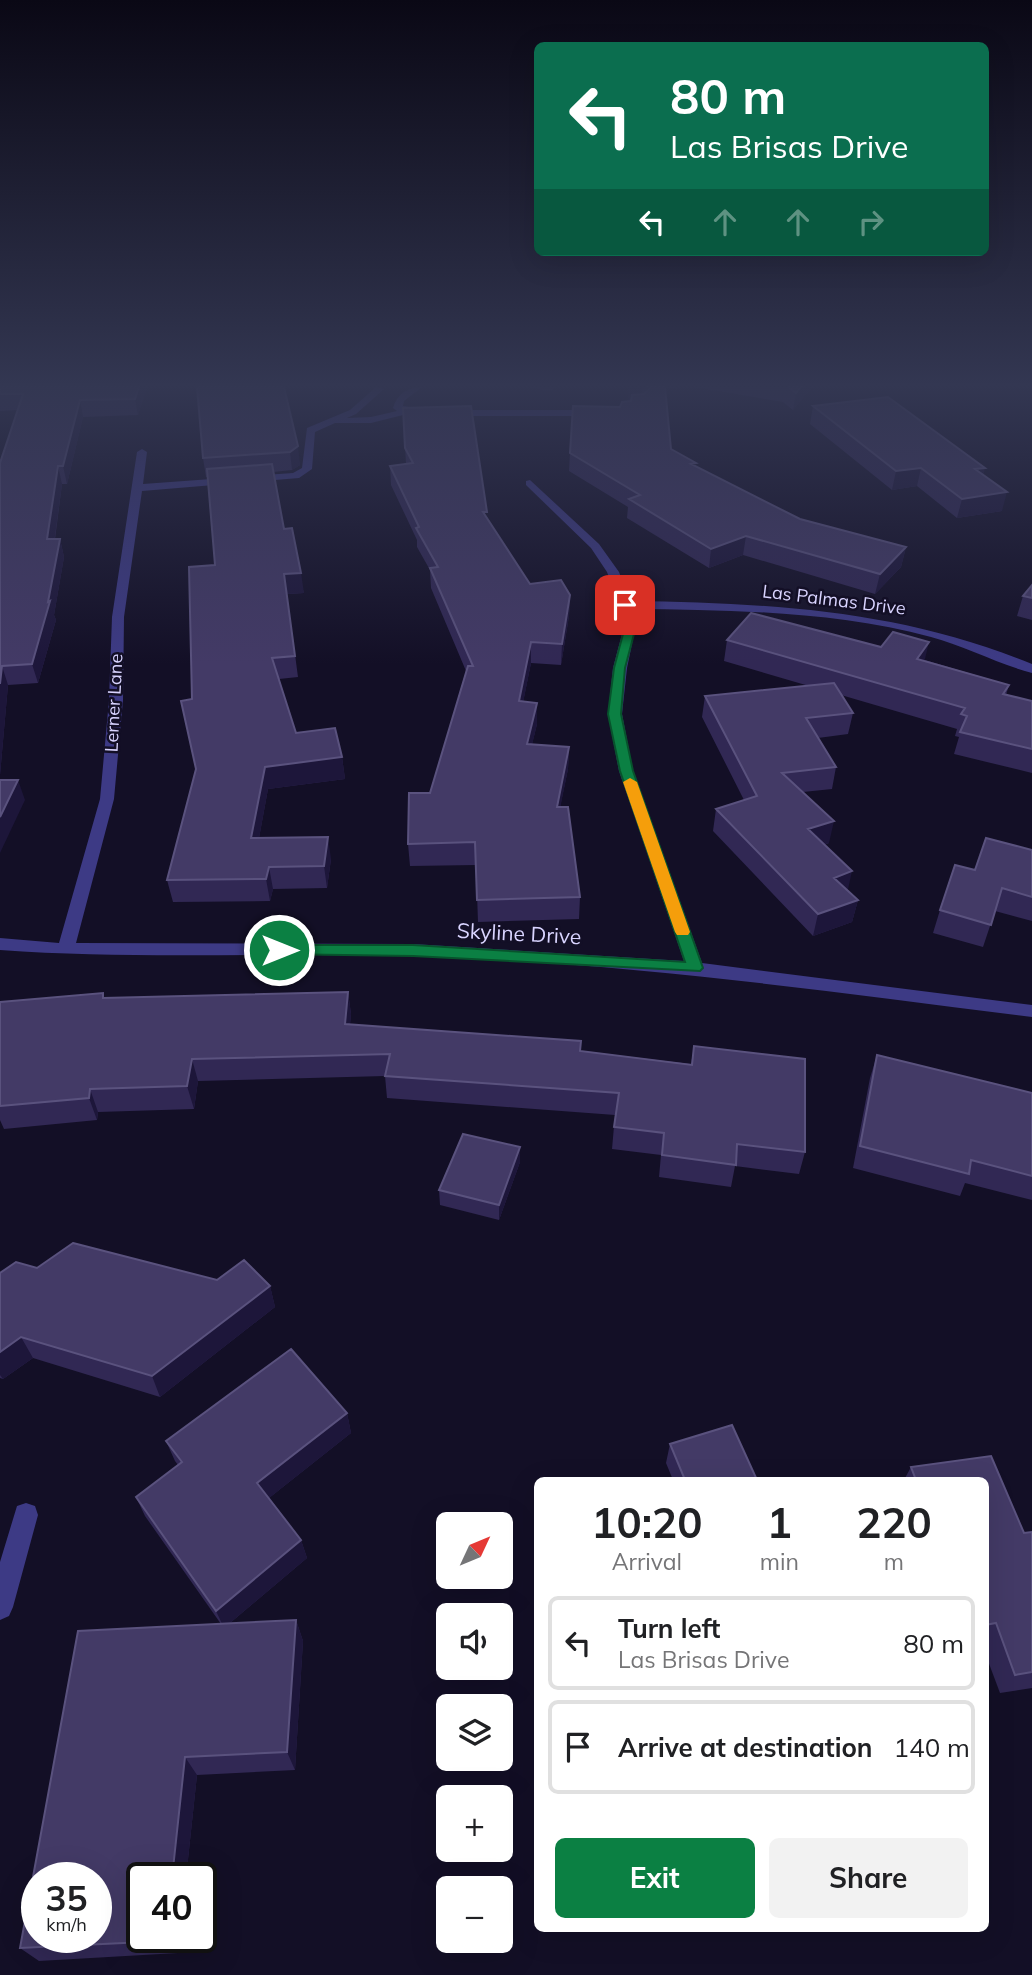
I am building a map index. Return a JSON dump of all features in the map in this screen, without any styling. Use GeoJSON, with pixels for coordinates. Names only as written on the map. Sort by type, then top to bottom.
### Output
{"type":"FeatureCollection","features":[{"type":"Feature","properties":{"kind":"street","name":"Lerner Lane"},"geometry":{"type":"LineString","coordinates":[[66,949],[107,799],[116,701],[118,617],[138,479]]}},
{"type":"Feature","properties":{"kind":"street"},"geometry":{"type":"LineString","coordinates":[[137,488],[253,479]]}},
{"type":"Feature","properties":{"kind":"street"},"geometry":{"type":"LineString","coordinates":[[530,483],[596,546],[613,572],[625,605],[628,634],[620,668],[615,714],[626,771],[695,968]]}},
{"type":"Feature","properties":{"kind":"street","name":"Las Palmas Drive"},"geometry":{"type":"LineString","coordinates":[[625,605],[778,610],[917,627],[986,648],[1032,669]]}},
{"type":"Feature","properties":{"kind":"street","name":"Skyline Drive"},"geometry":{"type":"LineString","coordinates":[[0,944],[66,949],[413,950],[695,968],[1032,1011]]}},
{"type":"Feature","properties":{"kind":"street"},"geometry":{"type":"LineString","coordinates":[[0,1607],[26,1515]]}},
{"type":"Feature","properties":{"kind":"building"},"geometry":{"type":"Polygon","coordinates":[[[0,479],[56,479],[47,539],[60,539],[48,602],[50,601],[32,664],[2,666],[0,684],[0,479]]]}},
{"type":"Feature","properties":{"kind":"building"},"geometry":{"type":"Polygon","coordinates":[[[208,479],[275,479],[284,529],[292,528],[301,573],[284,574],[295,656],[272,658],[296,733],[335,728],[342,757],[265,767],[251,838],[328,837],[324,866],[269,867],[266,879],[167,880],[196,769],[181,701],[192,699],[189,567],[215,565],[208,479]]]}},
{"type":"Feature","properties":{"kind":"building"},"geometry":{"type":"Polygon","coordinates":[[[396,479],[482,479],[487,512],[483,512],[530,584],[561,580],[570,595],[562,644],[531,642],[519,701],[537,703],[527,744],[569,747],[557,807],[568,807],[580,897],[477,900],[475,842],[408,844],[409,793],[430,793],[468,666],[473,666],[430,568],[438,567],[416,528],[419,527],[396,479]]]}},
{"type":"Feature","properties":{"kind":"building"},"geometry":{"type":"Polygon","coordinates":[[[614,479],[721,479],[800,519],[906,547],[880,574],[746,536],[711,549],[629,499],[640,495],[614,479]]]}},
{"type":"Feature","properties":{"kind":"building"},"geometry":{"type":"Polygon","coordinates":[[[936,479],[989,479],[1007,492],[962,499],[936,479]]]}},
{"type":"Feature","properties":{"kind":"building"},"geometry":{"type":"Polygon","coordinates":[[[1032,585],[1032,598],[1023,596],[1032,585]]]}},
{"type":"Feature","properties":{"kind":"building"},"geometry":{"type":"Polygon","coordinates":[[[751,613],[881,647],[893,632],[929,642],[917,659],[1009,685],[1003,694],[1032,701],[1032,749],[960,732],[967,716],[961,714],[965,708],[727,640],[751,613]]]}},
{"type":"Feature","properties":{"kind":"building"},"geometry":{"type":"Polygon","coordinates":[[[834,683],[853,713],[806,718],[836,767],[782,773],[834,821],[808,829],[852,871],[834,878],[858,900],[818,914],[716,809],[757,796],[705,696],[834,683]]]}},
{"type":"Feature","properties":{"kind":"building"},"geometry":{"type":"Polygon","coordinates":[[[0,780],[18,780],[0,817],[0,780]]]}},
{"type":"Feature","properties":{"kind":"building"},"geometry":{"type":"Polygon","coordinates":[[[986,838],[1032,850],[1032,897],[1002,888],[991,925],[940,910],[955,865],[975,870],[986,838]]]}},
{"type":"Feature","properties":{"kind":"building"},"geometry":{"type":"Polygon","coordinates":[[[348,992],[345,1024],[581,1041],[580,1051],[692,1065],[694,1046],[805,1059],[805,1152],[737,1144],[736,1165],[662,1155],[664,1133],[614,1127],[619,1093],[385,1076],[390,1054],[192,1059],[187,1086],[90,1089],[89,1098],[0,1106],[0,1002],[103,993],[103,998],[348,992]]]}},
{"type":"Feature","properties":{"kind":"building"},"geometry":{"type":"Polygon","coordinates":[[[877,1055],[1032,1093],[1032,1176],[971,1160],[969,1174],[860,1146],[877,1055]]]}},
{"type":"Feature","properties":{"kind":"building"},"geometry":{"type":"Polygon","coordinates":[[[463,1134],[520,1147],[499,1205],[439,1190],[463,1134]]]}},
{"type":"Feature","properties":{"kind":"building"},"geometry":{"type":"Polygon","coordinates":[[[73,1243],[217,1280],[244,1260],[270,1286],[152,1376],[21,1337],[0,1352],[0,1273],[16,1262],[37,1268],[73,1243]]]}},
{"type":"Feature","properties":{"kind":"building"},"geometry":{"type":"Polygon","coordinates":[[[291,1349],[347,1413],[257,1483],[301,1540],[216,1611],[136,1497],[182,1462],[166,1441],[291,1349]]]}},
{"type":"Feature","properties":{"kind":"building"},"geometry":{"type":"Polygon","coordinates":[[[732,1425],[756,1477],[684,1477],[670,1444],[732,1425]]]}},
{"type":"Feature","properties":{"kind":"building"},"geometry":{"type":"Polygon","coordinates":[[[991,1456],[1024,1533],[1032,1532],[1032,1672],[1015,1675],[996,1623],[989,1624],[989,1477],[915,1477],[911,1467],[991,1456]]]}},
{"type":"Feature","properties":{"kind":"building"},"geometry":{"type":"Polygon","coordinates":[[[296,1620],[287,1752],[185,1757],[174,1862],[126,1862],[126,1943],[112,1944],[112,1862],[36,1862],[78,1631],[296,1620]]]}},
{"type":"Feature","properties":{"kind":"slow traffic"},"geometry":{"type":"LineString","coordinates":[[630,782],[683,932]]}},
{"type":"Feature","properties":{"kind":"route"},"geometry":{"type":"LineString","coordinates":[[279,950],[413,950],[695,968],[626,771],[615,714],[620,668],[628,634],[625,605]]}}]}
